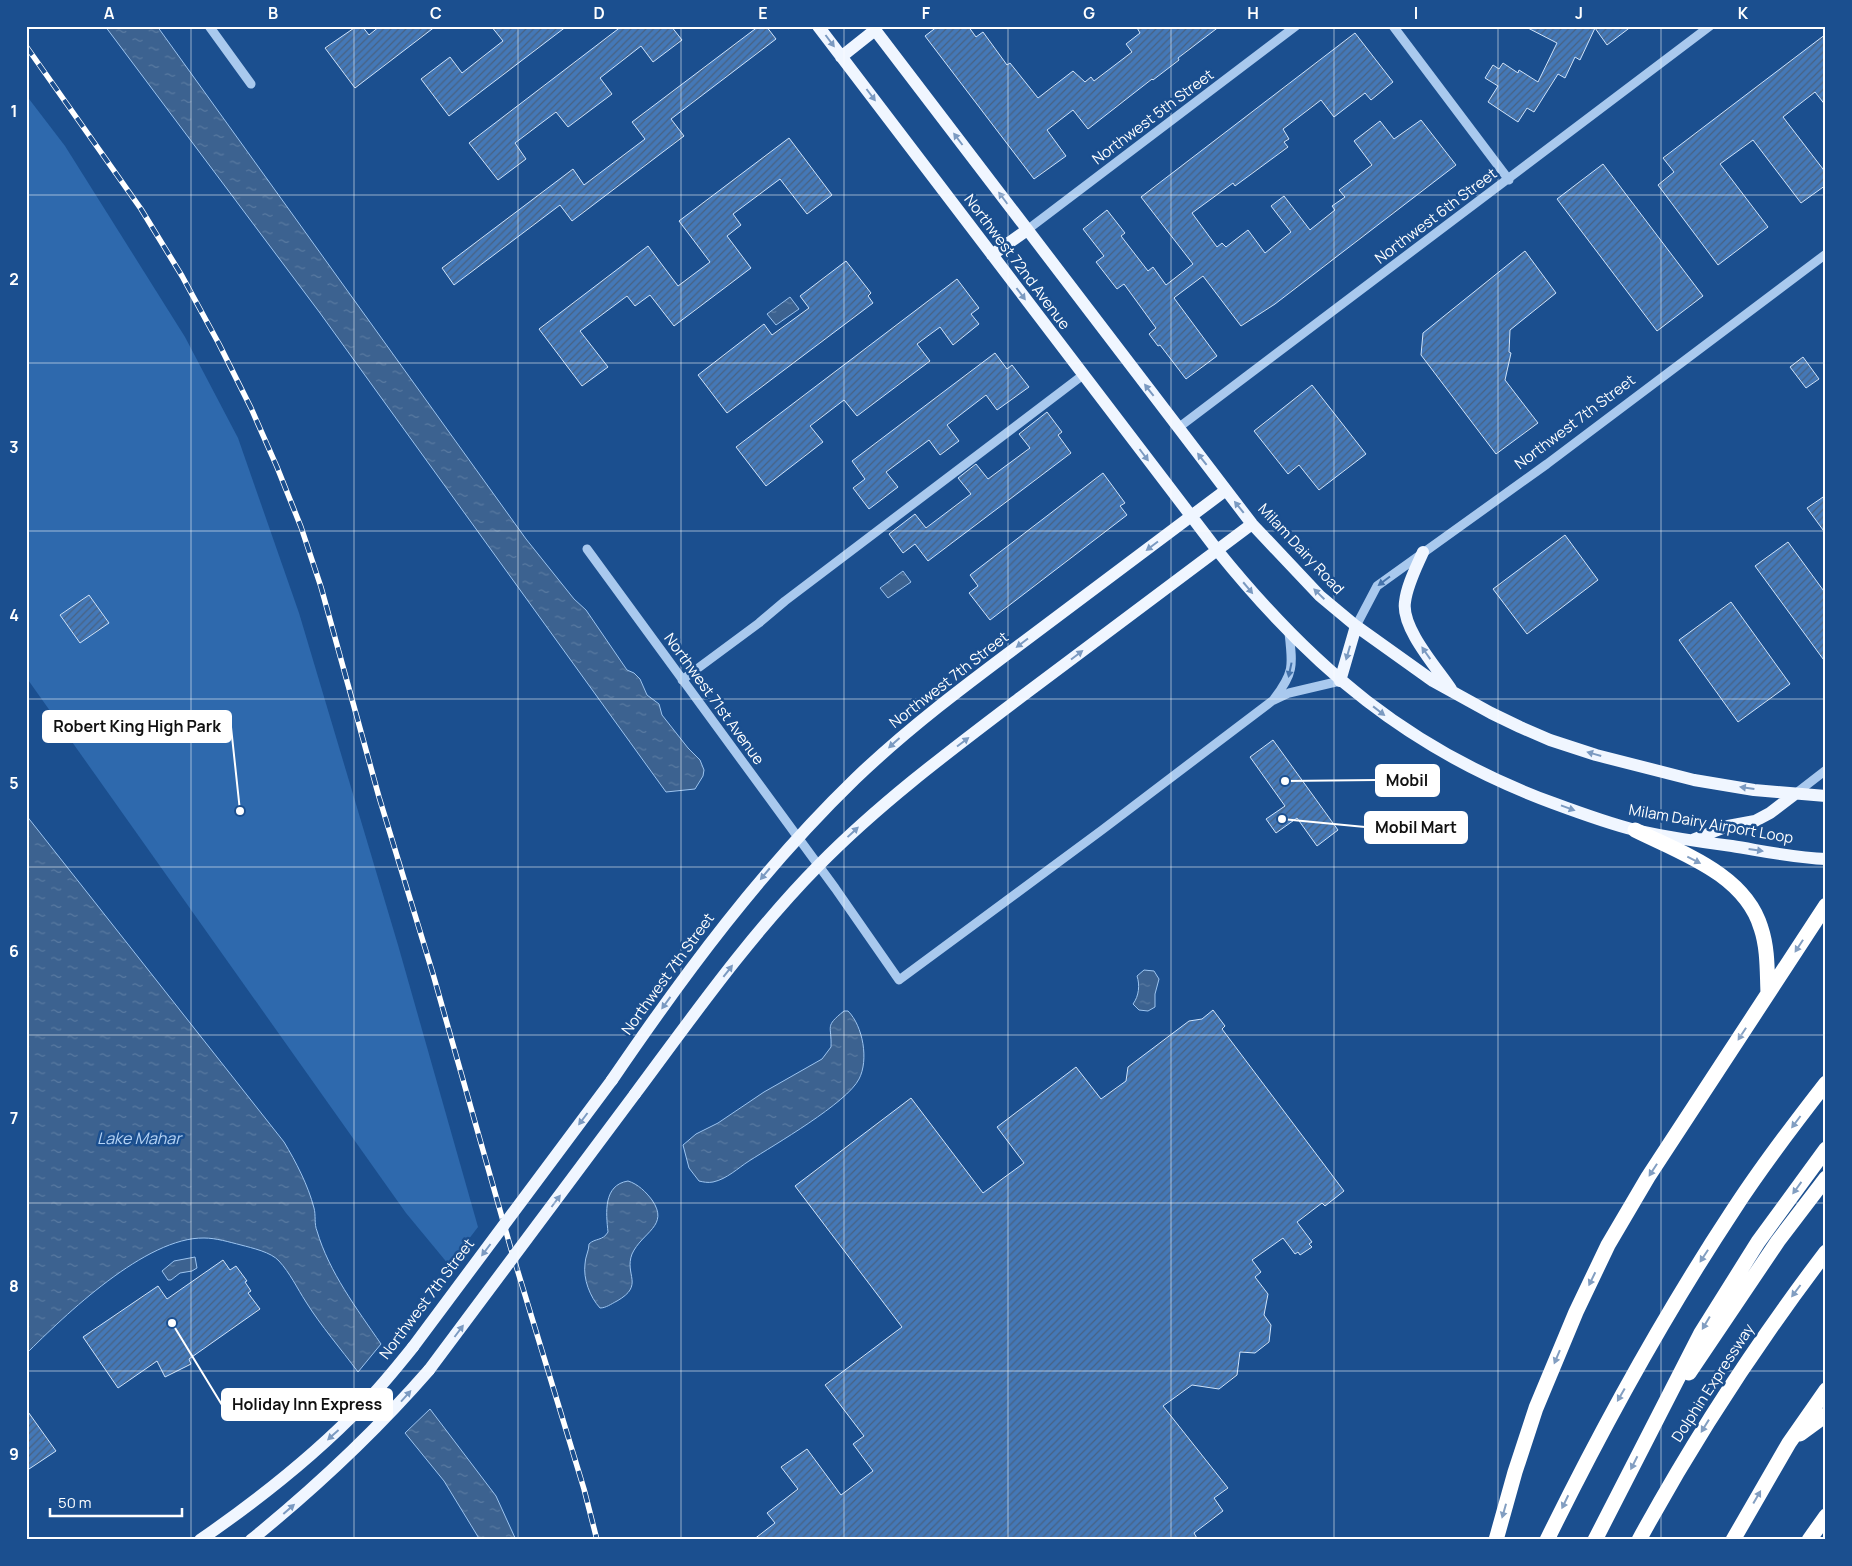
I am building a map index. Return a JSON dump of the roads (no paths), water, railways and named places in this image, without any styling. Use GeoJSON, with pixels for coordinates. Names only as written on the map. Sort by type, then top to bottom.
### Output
{"type":"FeatureCollection","features":[{"type":"Feature","properties":{"kind":"highway"},"geometry":{"type":"LineString","coordinates":[[1635,830],[1711,868],[1743,894],[1755,912],[1762,929],[1767,953],[1768,993]]}},
{"type":"Feature","properties":{"kind":"highway"},"geometry":{"type":"LineString","coordinates":[[1496,1540],[1515,1472],[1536,1408],[1576,1312],[1608,1245],[1648,1177],[1826,905]]}},
{"type":"Feature","properties":{"kind":"highway"},"geometry":{"type":"LineString","coordinates":[[1547,1540],[1613,1408],[1688,1281],[1734,1208],[1779,1144],[1826,1083]]}},
{"type":"Feature","properties":{"kind":"highway"},"geometry":{"type":"LineString","coordinates":[[1595,1540],[1701,1332],[1722,1296],[1758,1242],[1826,1149]]}},
{"type":"Feature","properties":{"kind":"highway"},"geometry":{"type":"LineString","coordinates":[[1656,1419],[1778,1241],[1826,1178]]}},
{"type":"Feature","properties":{"kind":"highway","name":"Dolphin Expressway"},"geometry":{"type":"LineString","coordinates":[[1639,1540],[1682,1462],[1715,1409],[1787,1303],[1826,1252]]}},
{"type":"Feature","properties":{"kind":"highway"},"geometry":{"type":"LineString","coordinates":[[1733,1540],[1789,1442],[1826,1390]]}},
{"type":"Feature","properties":{"kind":"highway"},"geometry":{"type":"LineString","coordinates":[[1789,1442],[1826,1415]]}},
{"type":"Feature","properties":{"kind":"highway"},"geometry":{"type":"LineString","coordinates":[[1809,1540],[1826,1516]]}},
{"type":"Feature","properties":{"kind":"main road","name":"Northwest 72nd Avenue"},"geometry":{"type":"LineString","coordinates":[[818,26],[1191,516]]}},
{"type":"Feature","properties":{"kind":"main road","name":"Northwest 72nd Avenue"},"geometry":{"type":"LineString","coordinates":[[876,28],[1027,230],[1226,490]]}},
{"type":"Feature","properties":{"kind":"main road"},"geometry":{"type":"LineString","coordinates":[[841,56],[876,28]]}},
{"type":"Feature","properties":{"kind":"main road"},"geometry":{"type":"LineString","coordinates":[[992,255],[1027,230]]}},
{"type":"Feature","properties":{"kind":"main road","name":"Northwest 7th Street"},"geometry":{"type":"LineString","coordinates":[[200,1540],[268,1491],[304,1461],[364,1404],[413,1347],[612,1080],[650,1024],[727,921],[767,870],[797,838],[856,778],[903,735],[1226,490]]}},
{"type":"Feature","properties":{"kind":"main road","name":"Milam Dairy Road"},"geometry":{"type":"LineString","coordinates":[[1226,490],[1252,524],[1320,596],[1356,626]]}},
{"type":"Feature","properties":{"kind":"main road","name":"Milam Dairy Airport Loop"},"geometry":{"type":"LineString","coordinates":[[1191,516],[1261,603],[1289,633],[1340,681],[1390,719],[1439,751],[1522,792],[1635,830],[1690,840],[1826,859]]}},
{"type":"Feature","properties":{"kind":"main road"},"geometry":{"type":"LineString","coordinates":[[252,1540],[349,1455],[388,1417],[429,1370],[730,968],[771,918],[818,866],[859,827],[930,767],[1252,524]]}},
{"type":"Feature","properties":{"kind":"main road"},"geometry":{"type":"LineString","coordinates":[[1423,552],[1408,589],[1404,604],[1405,615],[1414,635],[1454,693]]}},
{"type":"Feature","properties":{"kind":"main road"},"geometry":{"type":"LineString","coordinates":[[1340,681],[1356,626],[1413,668],[1454,693],[1491,713],[1550,740],[1596,755],[1694,780],[1795,794],[1826,796]]}},
{"type":"Feature","properties":{"kind":"main road"},"geometry":{"type":"LineString","coordinates":[[1690,840],[1728,826],[1755,821],[1770,813],[1795,794]]}},
{"type":"Feature","properties":{"kind":"street"},"geometry":{"type":"LineString","coordinates":[[209,26],[251,84]]}},
{"type":"Feature","properties":{"kind":"street","name":"Northwest 5th Street"},"geometry":{"type":"LineString","coordinates":[[1027,230],[1296,26]]}},
{"type":"Feature","properties":{"kind":"street"},"geometry":{"type":"LineString","coordinates":[[1393,26],[1508,180]]}},
{"type":"Feature","properties":{"kind":"street","name":"Northwest 6th Street"},"geometry":{"type":"LineString","coordinates":[[1178,428],[1710,26]]}},
{"type":"Feature","properties":{"kind":"street","name":"Northwest 7th Street"},"geometry":{"type":"LineString","coordinates":[[1356,626],[1377,586],[1540,469],[1826,254]]}},
{"type":"Feature","properties":{"kind":"street"},"geometry":{"type":"LineString","coordinates":[[682,680],[1083,375]]}},
{"type":"Feature","properties":{"kind":"street","name":"Northwest 71st Avenue"},"geometry":{"type":"LineString","coordinates":[[587,548],[879,949],[899,980],[1272,701]]}},
{"type":"Feature","properties":{"kind":"street"},"geometry":{"type":"LineString","coordinates":[[1272,701],[1285,684],[1292,667],[1289,633]]}},
{"type":"Feature","properties":{"kind":"street"},"geometry":{"type":"LineString","coordinates":[[1272,701],[1289,693],[1340,681]]}},
{"type":"Feature","properties":{"kind":"street"},"geometry":{"type":"LineString","coordinates":[[1795,794],[1826,770]]}},
{"type":"Feature","properties":{"kind":"water"},"geometry":{"type":"Polygon","coordinates":[[[105,26],[157,26],[526,539],[574,599],[586,610],[627,670],[634,673],[640,679],[647,695],[659,704],[662,715],[700,760],[704,770],[703,776],[695,789],[666,792],[320,313],[105,26]]]}},
{"type":"Feature","properties":{"kind":"water"},"geometry":{"type":"Polygon","coordinates":[[[790,297],[799,309],[776,325],[767,314],[790,297]]]}},
{"type":"Feature","properties":{"kind":"water"},"geometry":{"type":"Polygon","coordinates":[[[903,571],[911,582],[888,598],[880,588],[903,571]]]}},
{"type":"Feature","properties":{"kind":"water","name":"Lake Mahar"},"geometry":{"type":"Polygon","coordinates":[[[26,815],[284,1142],[308,1191],[315,1211],[316,1228],[336,1276],[381,1344],[358,1372],[318,1320],[287,1270],[276,1258],[256,1249],[209,1238],[181,1241],[157,1250],[132,1264],[84,1300],[26,1354],[26,815]]]}},
{"type":"Feature","properties":{"kind":"water"},"geometry":{"type":"Polygon","coordinates":[[[1144,970],[1154,971],[1159,979],[1155,994],[1155,1007],[1148,1011],[1139,1010],[1133,1004],[1137,998],[1137,976],[1144,970]]]}},
{"type":"Feature","properties":{"kind":"water"},"geometry":{"type":"Polygon","coordinates":[[[844,1011],[848,1011],[857,1025],[861,1034],[864,1053],[862,1071],[852,1089],[809,1123],[728,1176],[713,1182],[699,1181],[689,1168],[683,1145],[696,1134],[718,1123],[764,1092],[822,1059],[831,1047],[831,1024],[844,1011]]]}},
{"type":"Feature","properties":{"kind":"water"},"geometry":{"type":"Polygon","coordinates":[[[628,1181],[638,1186],[650,1197],[657,1209],[658,1216],[656,1223],[636,1246],[632,1254],[630,1268],[632,1285],[630,1290],[617,1301],[600,1308],[590,1293],[586,1282],[585,1270],[589,1244],[604,1237],[608,1232],[607,1209],[610,1194],[614,1188],[628,1181]]]}},
{"type":"Feature","properties":{"kind":"water"},"geometry":{"type":"Polygon","coordinates":[[[195,1257],[197,1268],[180,1273],[171,1280],[168,1280],[162,1271],[174,1261],[195,1257]]]}},
{"type":"Feature","properties":{"kind":"water"},"geometry":{"type":"Polygon","coordinates":[[[430,1409],[496,1496],[516,1540],[480,1540],[444,1481],[405,1433],[430,1409]]]}},
{"type":"Feature","properties":{"kind":"railway"},"geometry":{"type":"LineString","coordinates":[[26,46],[141,209],[182,276],[251,408],[301,527],[321,587],[379,797],[433,974],[511,1249],[584,1489],[597,1540]]}},
{"type":"Feature","properties":{"kind":"place","name":"Mobil"},"geometry":{"type":"Point","coordinates":[1285,781]}},
{"type":"Feature","properties":{"kind":"place","name":"Robert King High Park"},"geometry":{"type":"Point","coordinates":[240,811]}},
{"type":"Feature","properties":{"kind":"place","name":"Mobil Mart"},"geometry":{"type":"Point","coordinates":[1282,819]}},
{"type":"Feature","properties":{"kind":"place","name":"Holiday Inn Express"},"geometry":{"type":"Point","coordinates":[172,1323]}}]}
